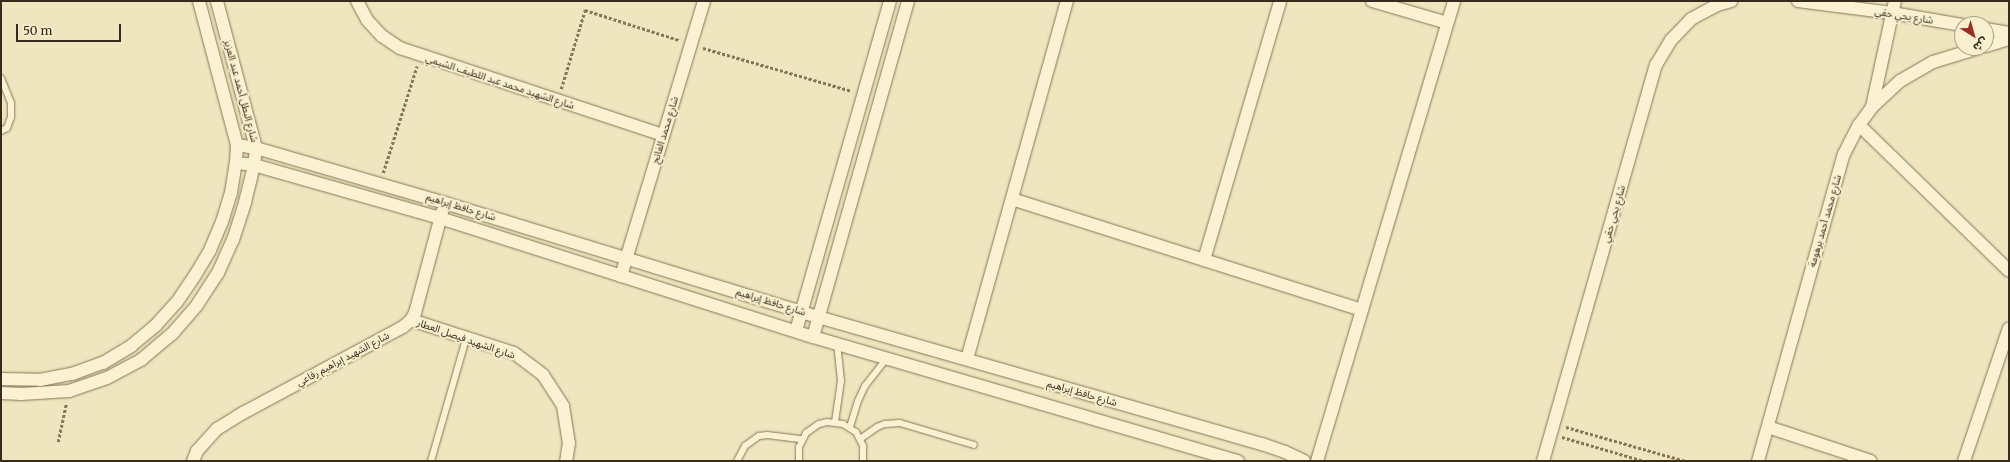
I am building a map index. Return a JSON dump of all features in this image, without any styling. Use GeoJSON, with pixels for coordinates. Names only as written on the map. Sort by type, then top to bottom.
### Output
{"type":"FeatureCollection","features":[{"type":"Feature","properties":{"kind":"street","name":"شارع البطل أحمد عبد العزيز"},"geometry":{"type":"LineString","coordinates":[[1,378],[40,380],[72,374],[103,362],[132,346],[156,325],[176,302],[194,277],[210,250],[228,200],[236,163],[237,145],[199,1]]}},
{"type":"Feature","properties":{"kind":"street","name":"شارع البطل أحمد عبد العزيز"},"geometry":{"type":"LineString","coordinates":[[1,393],[21,394],[69,391],[107,378],[142,359],[172,334],[197,305],[218,273],[233,240],[254,165],[256,148],[217,1]]}},
{"type":"Feature","properties":{"kind":"street","name":"شارع الشهيد محمد عبد اللطيف الشيمي"},"geometry":{"type":"LineString","coordinates":[[357,1],[368,20],[382,36],[400,48],[420,56],[664,135]]}},
{"type":"Feature","properties":{"kind":"street","name":"شارع محمد الفاتح"},"geometry":{"type":"LineString","coordinates":[[621,276],[704,1]]}},
{"type":"Feature","properties":{"kind":"street"},"geometry":{"type":"LineString","coordinates":[[796,331],[890,1]]}},
{"type":"Feature","properties":{"kind":"street"},"geometry":{"type":"LineString","coordinates":[[813,337],[908,1]]}},
{"type":"Feature","properties":{"kind":"street"},"geometry":{"type":"LineString","coordinates":[[966,359],[1067,1]]}},
{"type":"Feature","properties":{"kind":"street"},"geometry":{"type":"LineString","coordinates":[[1204,260],[1280,1]]}},
{"type":"Feature","properties":{"kind":"street"},"geometry":{"type":"LineString","coordinates":[[1372,1],[1447,23]]}},
{"type":"Feature","properties":{"kind":"street"},"geometry":{"type":"LineString","coordinates":[[1317,461],[1454,1]]}},
{"type":"Feature","properties":{"kind":"street","name":"شارع يحي حقي"},"geometry":{"type":"LineString","coordinates":[[1543,461],[1656,65],[1671,40],[1691,19],[1717,5],[1731,1]]}},
{"type":"Feature","properties":{"kind":"street","name":"شارع يحي حقي"},"geometry":{"type":"LineString","coordinates":[[1798,1],[1892,13],[1954,24]]}},
{"type":"Feature","properties":{"kind":"street"},"geometry":{"type":"LineString","coordinates":[[1872,107],[1895,1]]}},
{"type":"Feature","properties":{"kind":"street"},"geometry":{"type":"LineString","coordinates":[[1994,30],[2009,33]]}},
{"type":"Feature","properties":{"kind":"street"},"geometry":{"type":"LineString","coordinates":[[1994,44],[2009,39]]}},
{"type":"Feature","properties":{"kind":"street","name":"شارع محمد أحمد برهومة"},"geometry":{"type":"LineString","coordinates":[[1758,461],[1844,154],[1859,125],[1872,107],[1900,81],[1933,62],[1954,56]]}},
{"type":"Feature","properties":{"kind":"street"},"geometry":{"type":"LineString","coordinates":[[1859,125],[2009,271]]}},
{"type":"Feature","properties":{"kind":"street","name":"شارع حافظ إبراهيم"},"geometry":{"type":"LineString","coordinates":[[237,145],[256,148],[445,202],[818,317],[1267,446],[1304,461]]}},
{"type":"Feature","properties":{"kind":"street","name":"شارع حافظ إبراهيم"},"geometry":{"type":"LineString","coordinates":[[236,163],[254,165],[440,218],[813,337],[1238,461]]}},
{"type":"Feature","properties":{"kind":"street"},"geometry":{"type":"LineString","coordinates":[[1012,199],[1361,310]]}},
{"type":"Feature","properties":{"kind":"street"},"geometry":{"type":"LineString","coordinates":[[411,320],[416,313],[445,202]]}},
{"type":"Feature","properties":{"kind":"street","name":"شارع الشهيد فيصل العطار"},"geometry":{"type":"LineString","coordinates":[[411,320],[466,339],[514,353],[543,375],[563,406],[569,442],[566,461]]}},
{"type":"Feature","properties":{"kind":"street","name":"شارع الشهيد إبراهيم رفاعي"},"geometry":{"type":"LineString","coordinates":[[193,461],[197,452],[217,429],[243,413],[403,327],[411,320]]}},
{"type":"Feature","properties":{"kind":"street"},"geometry":{"type":"LineString","coordinates":[[1964,461],[2009,328]]}},
{"type":"Feature","properties":{"kind":"street"},"geometry":{"type":"LineString","coordinates":[[1134,430],[1142,410]]}},
{"type":"Feature","properties":{"kind":"street"},"geometry":{"type":"LineString","coordinates":[[1768,426],[1871,461]]}},
{"type":"Feature","properties":{"kind":"lane"},"geometry":{"type":"LineString","coordinates":[[1,78],[11,103],[12,117],[7,128],[1,131]]}},
{"type":"Feature","properties":{"kind":"lane"},"geometry":{"type":"LineString","coordinates":[[430,461],[466,339]]}},
{"type":"Feature","properties":{"kind":"lane"},"geometry":{"type":"LineString","coordinates":[[835,422],[841,381],[837,344]]}},
{"type":"Feature","properties":{"kind":"lane"},"geometry":{"type":"LineString","coordinates":[[850,427],[858,400],[865,386],[887,358]]}},
{"type":"Feature","properties":{"kind":"lane"},"geometry":{"type":"LineString","coordinates":[[799,461],[798,451],[806,433],[819,424],[835,422],[850,427],[860,439],[863,446],[863,461]]}},
{"type":"Feature","properties":{"kind":"lane"},"geometry":{"type":"LineString","coordinates":[[860,439],[878,427],[892,423],[900,423],[974,445]]}},
{"type":"Feature","properties":{"kind":"lane"},"geometry":{"type":"LineString","coordinates":[[737,461],[745,446],[758,436],[767,435],[802,440]]}},
{"type":"Feature","properties":{"kind":"path"},"geometry":{"type":"LineString","coordinates":[[557,100],[585,10],[691,44],[864,94]]}},
{"type":"Feature","properties":{"kind":"path"},"geometry":{"type":"LineString","coordinates":[[380,184],[420,56]]}},
{"type":"Feature","properties":{"kind":"path"},"geometry":{"type":"LineString","coordinates":[[58,442],[69,391]]}},
{"type":"Feature","properties":{"kind":"path"},"geometry":{"type":"LineString","coordinates":[[1552,429],[1644,461]]}},
{"type":"Feature","properties":{"kind":"path"},"geometry":{"type":"LineString","coordinates":[[1552,429],[1685,461]]}}]}
